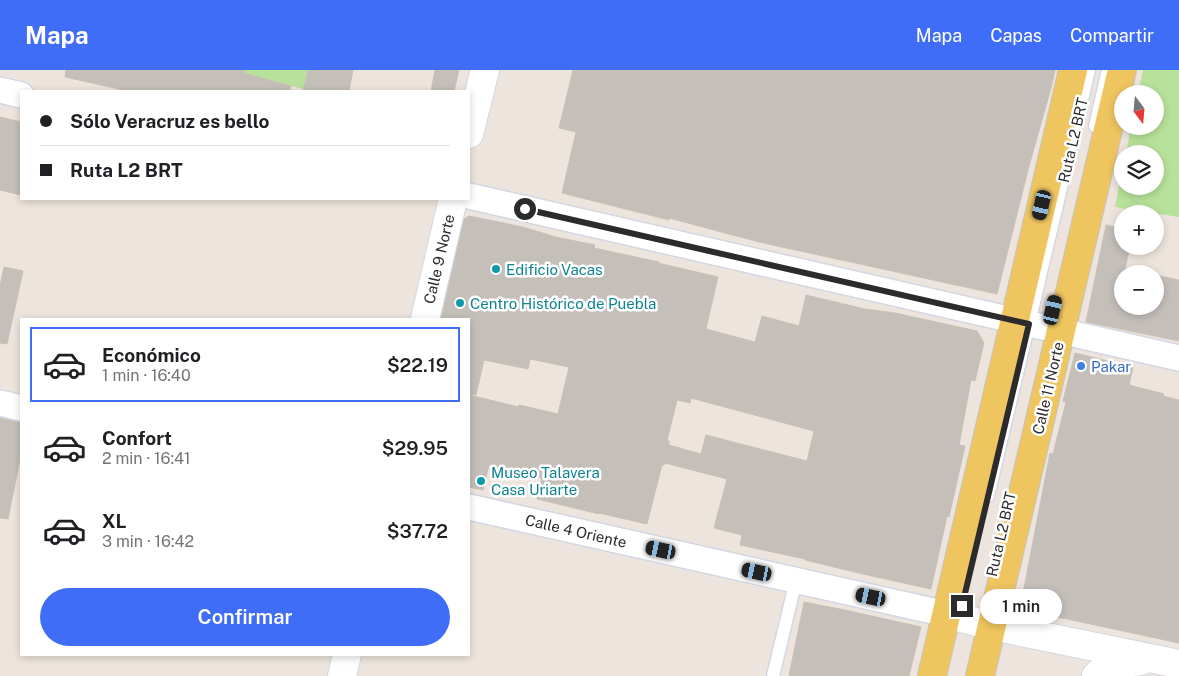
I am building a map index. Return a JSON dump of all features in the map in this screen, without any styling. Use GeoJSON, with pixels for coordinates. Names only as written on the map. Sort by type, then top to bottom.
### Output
{"type":"FeatureCollection","features":[{"type":"Feature","properties":{"kind":"main road"},"geometry":{"type":"LineString","coordinates":[[470,130],[485,70]]}},
{"type":"Feature","properties":{"kind":"main road","name":"Calle 11 Norte"},"geometry":{"type":"LineString","coordinates":[[985,675],[969,619],[1042,327],[1073,70]]}},
{"type":"Feature","properties":{"kind":"main road","name":"Calle 11 Norte"},"geometry":{"type":"LineString","coordinates":[[932,676],[969,619],[1042,327],[1122,70]]}},
{"type":"Feature","properties":{"kind":"main road","name":"Calle 9 Norte"},"geometry":{"type":"LineString","coordinates":[[425,318],[453,200]]}},
{"type":"Feature","properties":{"kind":"main road"},"geometry":{"type":"LineString","coordinates":[[969,619],[1167,662]]}},
{"type":"Feature","properties":{"kind":"main road"},"geometry":{"type":"LineString","coordinates":[[342,676],[347,656]]}},
{"type":"Feature","properties":{"kind":"main road"},"geometry":{"type":"LineString","coordinates":[[1096,676],[1106,668],[1115,665],[1167,662]]}},
{"type":"Feature","properties":{"kind":"street"},"geometry":{"type":"LineString","coordinates":[[0,90],[20,95]]}},
{"type":"Feature","properties":{"kind":"street"},"geometry":{"type":"LineString","coordinates":[[470,196],[1179,358]]}},
{"type":"Feature","properties":{"kind":"street"},"geometry":{"type":"LineString","coordinates":[[0,403],[20,408]]}},
{"type":"Feature","properties":{"kind":"street","name":"Calle 4 Oriente"},"geometry":{"type":"LineString","coordinates":[[470,507],[969,619]]}},
{"type":"Feature","properties":{"kind":"lane","name":"Ruta L2 BRT"},"geometry":{"type":"LineString","coordinates":[[984,512],[1042,327],[1089,70]]}},
{"type":"Feature","properties":{"kind":"lane","name":"Ruta L2 BRT"},"geometry":{"type":"LineString","coordinates":[[1092,137],[1108,70]]}},
{"type":"Feature","properties":{"kind":"lane"},"geometry":{"type":"LineString","coordinates":[[773,676],[796,580]]}},
{"type":"Feature","properties":{"kind":"green space"},"geometry":{"type":"Polygon","coordinates":[[[245,70],[308,70],[303,89],[244,73],[245,70]]]}},
{"type":"Feature","properties":{"kind":"green space"},"geometry":{"type":"Polygon","coordinates":[[[1143,70],[1179,70],[1179,217],[1164,215],[1164,205],[1115,205],[1117,195],[1164,195],[1164,145],[1128,145],[1129,135],[1164,135],[1164,85],[1140,85],[1143,70]]]}},
{"type":"Feature","properties":{"kind":"building"},"geometry":{"type":"Polygon","coordinates":[[[66,70],[245,70],[244,73],[291,86],[290,90],[124,90],[65,77],[66,70]]]}},
{"type":"Feature","properties":{"kind":"building"},"geometry":{"type":"Polygon","coordinates":[[[308,70],[353,70],[349,90],[303,90],[308,70]]]}},
{"type":"Feature","properties":{"kind":"building"},"geometry":{"type":"Polygon","coordinates":[[[435,70],[459,70],[454,90],[431,90],[435,70]]]}},
{"type":"Feature","properties":{"kind":"building"},"geometry":{"type":"Polygon","coordinates":[[[573,70],[1055,70],[997,294],[759,242],[669,218],[669,220],[562,193],[576,132],[559,128],[573,70]]]}},
{"type":"Feature","properties":{"kind":"building"},"geometry":{"type":"Polygon","coordinates":[[[0,117],[20,122],[20,195],[0,190],[0,117]]]}},
{"type":"Feature","properties":{"kind":"building"},"geometry":{"type":"Polygon","coordinates":[[[469,216],[523,227],[556,237],[595,245],[594,248],[718,277],[706,329],[755,342],[762,316],[799,326],[806,295],[865,309],[895,313],[977,331],[984,343],[975,381],[971,380],[959,445],[965,446],[931,589],[740,545],[742,535],[714,528],[727,479],[665,463],[662,465],[647,524],[537,499],[542,478],[489,465],[483,490],[470,487],[470,395],[558,414],[569,367],[530,359],[528,369],[484,360],[476,395],[470,394],[470,318],[441,318],[464,219],[469,216]],[[691,398],[690,403],[677,400],[667,441],[669,441],[669,445],[701,454],[706,435],[807,461],[814,431],[691,398]]]}},
{"type":"Feature","properties":{"kind":"building"},"geometry":{"type":"Polygon","coordinates":[[[1106,225],[1114,227],[1114,255],[1128,255],[1126,265],[1114,265],[1114,315],[1164,315],[1164,277],[1179,280],[1179,341],[1086,322],[1106,225]]]}},
{"type":"Feature","properties":{"kind":"building"},"geometry":{"type":"Polygon","coordinates":[[[4,267],[23,271],[7,344],[0,343],[0,286],[4,267]]]}},
{"type":"Feature","properties":{"kind":"building"},"geometry":{"type":"Polygon","coordinates":[[[1075,353],[1133,367],[1129,385],[1179,400],[1179,643],[1020,609],[1050,453],[1053,454],[1066,402],[1063,401],[1075,353]]]}},
{"type":"Feature","properties":{"kind":"building"},"geometry":{"type":"Polygon","coordinates":[[[0,418],[20,422],[20,459],[8,519],[0,518],[0,418]]]}},
{"type":"Feature","properties":{"kind":"building"},"geometry":{"type":"Polygon","coordinates":[[[804,602],[921,627],[909,676],[789,676],[804,602]]]}},
{"type":"Feature","properties":{"kind":"place","name":"Edificio Vacas"},"geometry":{"type":"Point","coordinates":[496,269]}},
{"type":"Feature","properties":{"kind":"place","name":"Centro Histórico de Puebla"},"geometry":{"type":"Point","coordinates":[460,303]}},
{"type":"Feature","properties":{"kind":"place","name":"Pakar"},"geometry":{"type":"Point","coordinates":[1081,366]}},
{"type":"Feature","properties":{"kind":"place","name":"Museo Talavera Casa Uriarte"},"geometry":{"type":"Point","coordinates":[481,481]}},
{"type":"Feature","properties":{"kind":"route"},"geometry":{"type":"LineString","coordinates":[[525,209],[1029,324],[962,606]]}}]}
